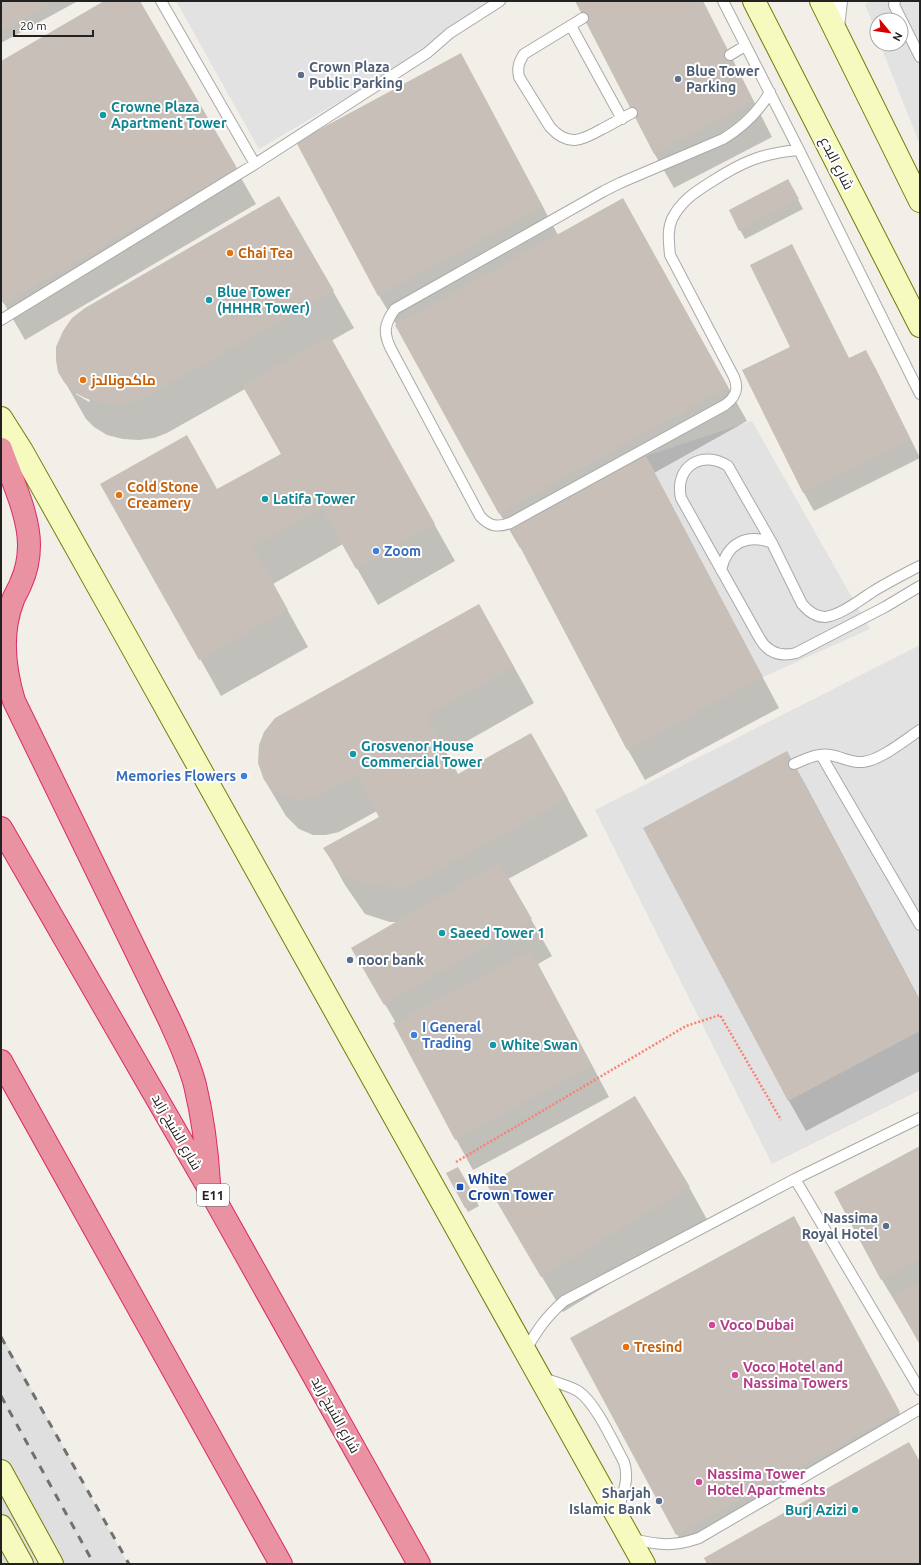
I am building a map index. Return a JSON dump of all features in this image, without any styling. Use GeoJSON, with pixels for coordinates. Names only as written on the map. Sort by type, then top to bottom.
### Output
{"type":"FeatureCollection","features":[{"type":"Feature","properties":{"kind":"highway"},"geometry":{"type":"LineString","coordinates":[[1,449],[22,507],[27,525],[29,545],[22,582],[13,600],[8,620],[5,661],[8,681],[14,701],[183,1051],[194,1084],[202,1119],[207,1153],[209,1188]]}},
{"type":"Feature","properties":{"kind":"highway","name":"شارع الشيخ زايد"},"geometry":{"type":"LineString","coordinates":[[1,828],[209,1188],[419,1564]]}},
{"type":"Feature","properties":{"kind":"highway"},"geometry":{"type":"LineString","coordinates":[[1,1061],[281,1564]]}},
{"type":"Feature","properties":{"kind":"highway"},"geometry":{"type":"LineString","coordinates":[[1,1076],[18,1093]]}},
{"type":"Feature","properties":{"kind":"street","name":"شارع البدع"},"geometry":{"type":"LineString","coordinates":[[754,1],[920,326]]}},
{"type":"Feature","properties":{"kind":"street"},"geometry":{"type":"LineString","coordinates":[[821,1],[920,201]]}},
{"type":"Feature","properties":{"kind":"street"},"geometry":{"type":"LineString","coordinates":[[834,27],[837,1]]}},
{"type":"Feature","properties":{"kind":"street"},"geometry":{"type":"LineString","coordinates":[[1,418],[22,451],[116,617],[644,1564]]}},
{"type":"Feature","properties":{"kind":"street"},"geometry":{"type":"LineString","coordinates":[[1,1471],[52,1564]]}},
{"type":"Feature","properties":{"kind":"street"},"geometry":{"type":"LineString","coordinates":[[1,1526],[22,1564]]}},
{"type":"Feature","properties":{"kind":"lane"},"geometry":{"type":"LineString","coordinates":[[161,1],[255,164]]}},
{"type":"Feature","properties":{"kind":"lane"},"geometry":{"type":"LineString","coordinates":[[1,320],[255,164],[427,53],[450,33],[500,1]]}},
{"type":"Feature","properties":{"kind":"lane"},"geometry":{"type":"LineString","coordinates":[[723,1],[770,92],[920,394]]}},
{"type":"Feature","properties":{"kind":"lane"},"geometry":{"type":"LineString","coordinates":[[895,1],[894,5],[920,57]]}},
{"type":"Feature","properties":{"kind":"lane"},"geometry":{"type":"LineString","coordinates":[[583,18],[524,54],[519,62],[519,77],[550,127],[556,134],[564,139],[584,139],[632,113]]}},
{"type":"Feature","properties":{"kind":"lane"},"geometry":{"type":"LineString","coordinates":[[571,26],[622,118]]}},
{"type":"Feature","properties":{"kind":"lane"},"geometry":{"type":"LineString","coordinates":[[730,56],[745,46]]}},
{"type":"Feature","properties":{"kind":"lane"},"geometry":{"type":"LineString","coordinates":[[770,92],[761,107],[750,120],[728,136],[620,182],[395,309],[388,318],[386,340],[476,509],[484,521],[497,526],[510,523],[732,400],[736,393],[737,385],[734,377],[670,255],[668,237],[672,220],[681,204],[694,193],[738,165],[768,154],[799,150]]}},
{"type":"Feature","properties":{"kind":"lane"},"geometry":{"type":"LineString","coordinates":[[920,566],[877,589],[838,613],[824,617],[816,615],[808,611],[802,604],[772,543],[728,466],[721,461],[713,459],[696,461],[689,466],[680,480],[680,493],[764,646],[771,652],[788,655],[796,653],[845,626],[885,607],[920,586]]}},
{"type":"Feature","properties":{"kind":"lane"},"geometry":{"type":"LineString","coordinates":[[721,570],[723,560],[728,552],[735,545],[744,540],[763,539],[772,543]]}},
{"type":"Feature","properties":{"kind":"lane"},"geometry":{"type":"LineString","coordinates":[[838,613],[845,626]]}},
{"type":"Feature","properties":{"kind":"lane"},"geometry":{"type":"LineString","coordinates":[[794,764],[813,756],[821,755],[829,755],[854,762],[865,762],[883,754],[920,730]]}},
{"type":"Feature","properties":{"kind":"lane"},"geometry":{"type":"LineString","coordinates":[[821,755],[920,925]]}},
{"type":"Feature","properties":{"kind":"lane"},"geometry":{"type":"LineString","coordinates":[[525,1351],[541,1323],[564,1301],[795,1179],[920,1118]]}},
{"type":"Feature","properties":{"kind":"lane"},"geometry":{"type":"LineString","coordinates":[[795,1179],[920,1390]]}},
{"type":"Feature","properties":{"kind":"lane"},"geometry":{"type":"LineString","coordinates":[[538,1376],[579,1392],[594,1407],[626,1468],[627,1483],[616,1515]]}},
{"type":"Feature","properties":{"kind":"lane"},"geometry":{"type":"LineString","coordinates":[[630,1539],[653,1544],[671,1545],[684,1544],[699,1538],[920,1410]]}},
{"type":"Feature","properties":{"kind":"path"},"geometry":{"type":"LineString","coordinates":[[456,1162],[686,1026],[720,1015],[780,1120]]}},
{"type":"Feature","properties":{"kind":"shaded area","name":"Crown Plaza Public Parking"},"geometry":{"type":"Polygon","coordinates":[[[176,1],[510,1],[259,149],[176,1]]]}},
{"type":"Feature","properties":{"kind":"shaded area"},"geometry":{"type":"Polygon","coordinates":[[[871,1],[920,1],[920,145],[883,52],[909,52],[909,12],[869,12],[869,14],[865,4],[871,1]]]}},
{"type":"Feature","properties":{"kind":"shaded area"},"geometry":{"type":"Polygon","coordinates":[[[752,421],[870,629],[763,677],[646,456],[752,421]]]}},
{"type":"Feature","properties":{"kind":"shaded area"},"geometry":{"type":"Polygon","coordinates":[[[920,645],[920,1090],[772,1164],[595,810],[920,645]]]}},
{"type":"Feature","properties":{"kind":"shaded area"},"geometry":{"type":"Polygon","coordinates":[[[1,1334],[128,1564],[1,1564],[1,1334]]]}},
{"type":"Feature","properties":{"kind":"building"},"geometry":{"type":"Polygon","coordinates":[[[1,1],[56,1],[1,32],[1,1]]]}},
{"type":"Feature","properties":{"kind":"building","name":"Crowne Plaza Apartment Tower"},"geometry":{"type":"Polygon","coordinates":[[[104,1],[140,1],[237,168],[4,304],[1,300],[1,61],[104,1]]]}},
{"type":"Feature","properties":{"kind":"building","name":"Blue Tower Parking"},"geometry":{"type":"Polygon","coordinates":[[[575,1],[702,1],[753,102],[654,154],[575,1]]]}},
{"type":"Feature","properties":{"kind":"building"},"geometry":{"type":"Polygon","coordinates":[[[461,53],[543,207],[378,296],[296,142],[461,53]]]}},
{"type":"Feature","properties":{"kind":"building"},"geometry":{"type":"Polygon","coordinates":[[[788,179],[799,199],[739,231],[729,210],[788,179]]]}},
{"type":"Feature","properties":{"kind":"building","name":"Blue Tower (HHHR Tower)"},"geometry":{"type":"Polygon","coordinates":[[[279,196],[334,291],[146,397],[133,402],[118,404],[102,403],[85,398],[72,391],[58,372],[56,347],[63,331],[72,318],[85,308],[279,196]]]}},
{"type":"Feature","properties":{"kind":"building"},"geometry":{"type":"Polygon","coordinates":[[[623,198],[728,387],[499,514],[395,325],[623,198]]]}},
{"type":"Feature","properties":{"kind":"building"},"geometry":{"type":"Polygon","coordinates":[[[792,244],[849,358],[866,350],[910,440],[803,493],[742,370],[790,347],[750,265],[792,244]]]}},
{"type":"Feature","properties":{"kind":"building","name":"Latifa Tower"},"geometry":{"type":"Polygon","coordinates":[[[330,336],[435,524],[356,569],[322,508],[253,547],[288,610],[199,660],[100,484],[187,435],[217,489],[281,454],[242,385],[330,336]]]}},
{"type":"Feature","properties":{"kind":"building"},"geometry":{"type":"Polygon","coordinates":[[[646,456],[763,677],[627,750],[510,528],[646,456]]]}},
{"type":"Feature","properties":{"kind":"building","name":"Grosvenor House Commercial Tower"},"geometry":{"type":"Polygon","coordinates":[[[479,604],[514,667],[426,716],[458,774],[531,733],[568,799],[405,888],[369,886],[343,877],[323,848],[379,817],[356,775],[318,796],[305,799],[291,799],[277,793],[264,780],[258,763],[259,745],[264,732],[275,718],[479,604]]]}},
{"type":"Feature","properties":{"kind":"building"},"geometry":{"type":"Polygon","coordinates":[[[787,751],[920,1001],[920,1031],[788,1101],[643,828],[787,751]]]}},
{"type":"Feature","properties":{"kind":"building","name":"Saeed Tower 1"},"geometry":{"type":"Polygon","coordinates":[[[499,862],[532,919],[384,1005],[351,948],[499,862]]]}},
{"type":"Feature","properties":{"kind":"building","name":"White Swan"},"geometry":{"type":"Polygon","coordinates":[[[530,950],[592,1066],[455,1140],[393,1023],[530,950]]]}},
{"type":"Feature","properties":{"kind":"building"},"geometry":{"type":"Polygon","coordinates":[[[635,1096],[690,1187],[541,1277],[487,1185],[635,1096]]]}},
{"type":"Feature","properties":{"kind":"building","name":"Nassima Royal Hotel"},"geometry":{"type":"Polygon","coordinates":[[[920,1146],[920,1259],[881,1280],[834,1192],[920,1146]]]}},
{"type":"Feature","properties":{"kind":"building"},"geometry":{"type":"Polygon","coordinates":[[[458,1167],[478,1202],[465,1208],[446,1173],[458,1167]]]}},
{"type":"Feature","properties":{"kind":"building","name":"Voco Hotel and Nassima Towers"},"geometry":{"type":"Polygon","coordinates":[[[794,1216],[900,1412],[676,1535],[570,1338],[794,1216]]]}},
{"type":"Feature","properties":{"kind":"building"},"geometry":{"type":"Polygon","coordinates":[[[920,1282],[920,1345],[893,1297],[920,1282]]]}},
{"type":"Feature","properties":{"kind":"building","name":"Burj Azizi"},"geometry":{"type":"Polygon","coordinates":[[[909,1442],[920,1462],[920,1564],[707,1564],[704,1558],[909,1442]]]}},
{"type":"Feature","properties":{"kind":"railway"},"geometry":{"type":"LineString","coordinates":[[1,1337],[129,1564]]}},
{"type":"Feature","properties":{"kind":"railway"},"geometry":{"type":"LineString","coordinates":[[1,1396],[94,1564]]}},
{"type":"Feature","properties":{"kind":"place","name":"Crown Plaza Public Parking"},"geometry":{"type":"Point","coordinates":[301,75]}},
{"type":"Feature","properties":{"kind":"place","name":"Blue Tower Parking"},"geometry":{"type":"Point","coordinates":[678,79]}},
{"type":"Feature","properties":{"kind":"place","name":"Crowne Plaza Apartment Tower"},"geometry":{"type":"Point","coordinates":[103,115]}},
{"type":"Feature","properties":{"kind":"place","name":"Chai Tea"},"geometry":{"type":"Point","coordinates":[230,253]}},
{"type":"Feature","properties":{"kind":"place","name":"Blue Tower (HHHR Tower)"},"geometry":{"type":"Point","coordinates":[209,300]}},
{"type":"Feature","properties":{"kind":"place","name":"ماكدونالدز"},"geometry":{"type":"Point","coordinates":[83,380]}},
{"type":"Feature","properties":{"kind":"place","name":"Cold Stone Creamery"},"geometry":{"type":"Point","coordinates":[119,495]}},
{"type":"Feature","properties":{"kind":"place","name":"Latifa Tower"},"geometry":{"type":"Point","coordinates":[265,499]}},
{"type":"Feature","properties":{"kind":"place","name":"Zoom"},"geometry":{"type":"Point","coordinates":[376,551]}},
{"type":"Feature","properties":{"kind":"place","name":"Grosvenor House Commercial Tower"},"geometry":{"type":"Point","coordinates":[353,754]}},
{"type":"Feature","properties":{"kind":"place","name":"Memories Flowers"},"geometry":{"type":"Point","coordinates":[244,776]}},
{"type":"Feature","properties":{"kind":"place","name":"Saeed Tower 1"},"geometry":{"type":"Point","coordinates":[442,933]}},
{"type":"Feature","properties":{"kind":"place","name":"noor bank"},"geometry":{"type":"Point","coordinates":[350,960]}},
{"type":"Feature","properties":{"kind":"place","name":"I General Trading"},"geometry":{"type":"Point","coordinates":[414,1035]}},
{"type":"Feature","properties":{"kind":"place","name":"White Swan"},"geometry":{"type":"Point","coordinates":[493,1045]}},
{"type":"Feature","properties":{"kind":"place","name":"White Crown Tower"},"geometry":{"type":"Point","coordinates":[460,1187]}},
{"type":"Feature","properties":{"kind":"place","name":"Nassima Royal Hotel"},"geometry":{"type":"Point","coordinates":[886,1226]}},
{"type":"Feature","properties":{"kind":"place","name":"Voco Dubai"},"geometry":{"type":"Point","coordinates":[712,1325]}},
{"type":"Feature","properties":{"kind":"place","name":"Tresind"},"geometry":{"type":"Point","coordinates":[626,1347]}},
{"type":"Feature","properties":{"kind":"place","name":"Voco Hotel and Nassima Towers"},"geometry":{"type":"Point","coordinates":[735,1375]}},
{"type":"Feature","properties":{"kind":"place","name":"Nassima Tower Hotel Apartments"},"geometry":{"type":"Point","coordinates":[699,1482]}},
{"type":"Feature","properties":{"kind":"place","name":"Sharjah Islamic Bank"},"geometry":{"type":"Point","coordinates":[659,1501]}},
{"type":"Feature","properties":{"kind":"place","name":"Burj Azizi"},"geometry":{"type":"Point","coordinates":[855,1510]}}]}
